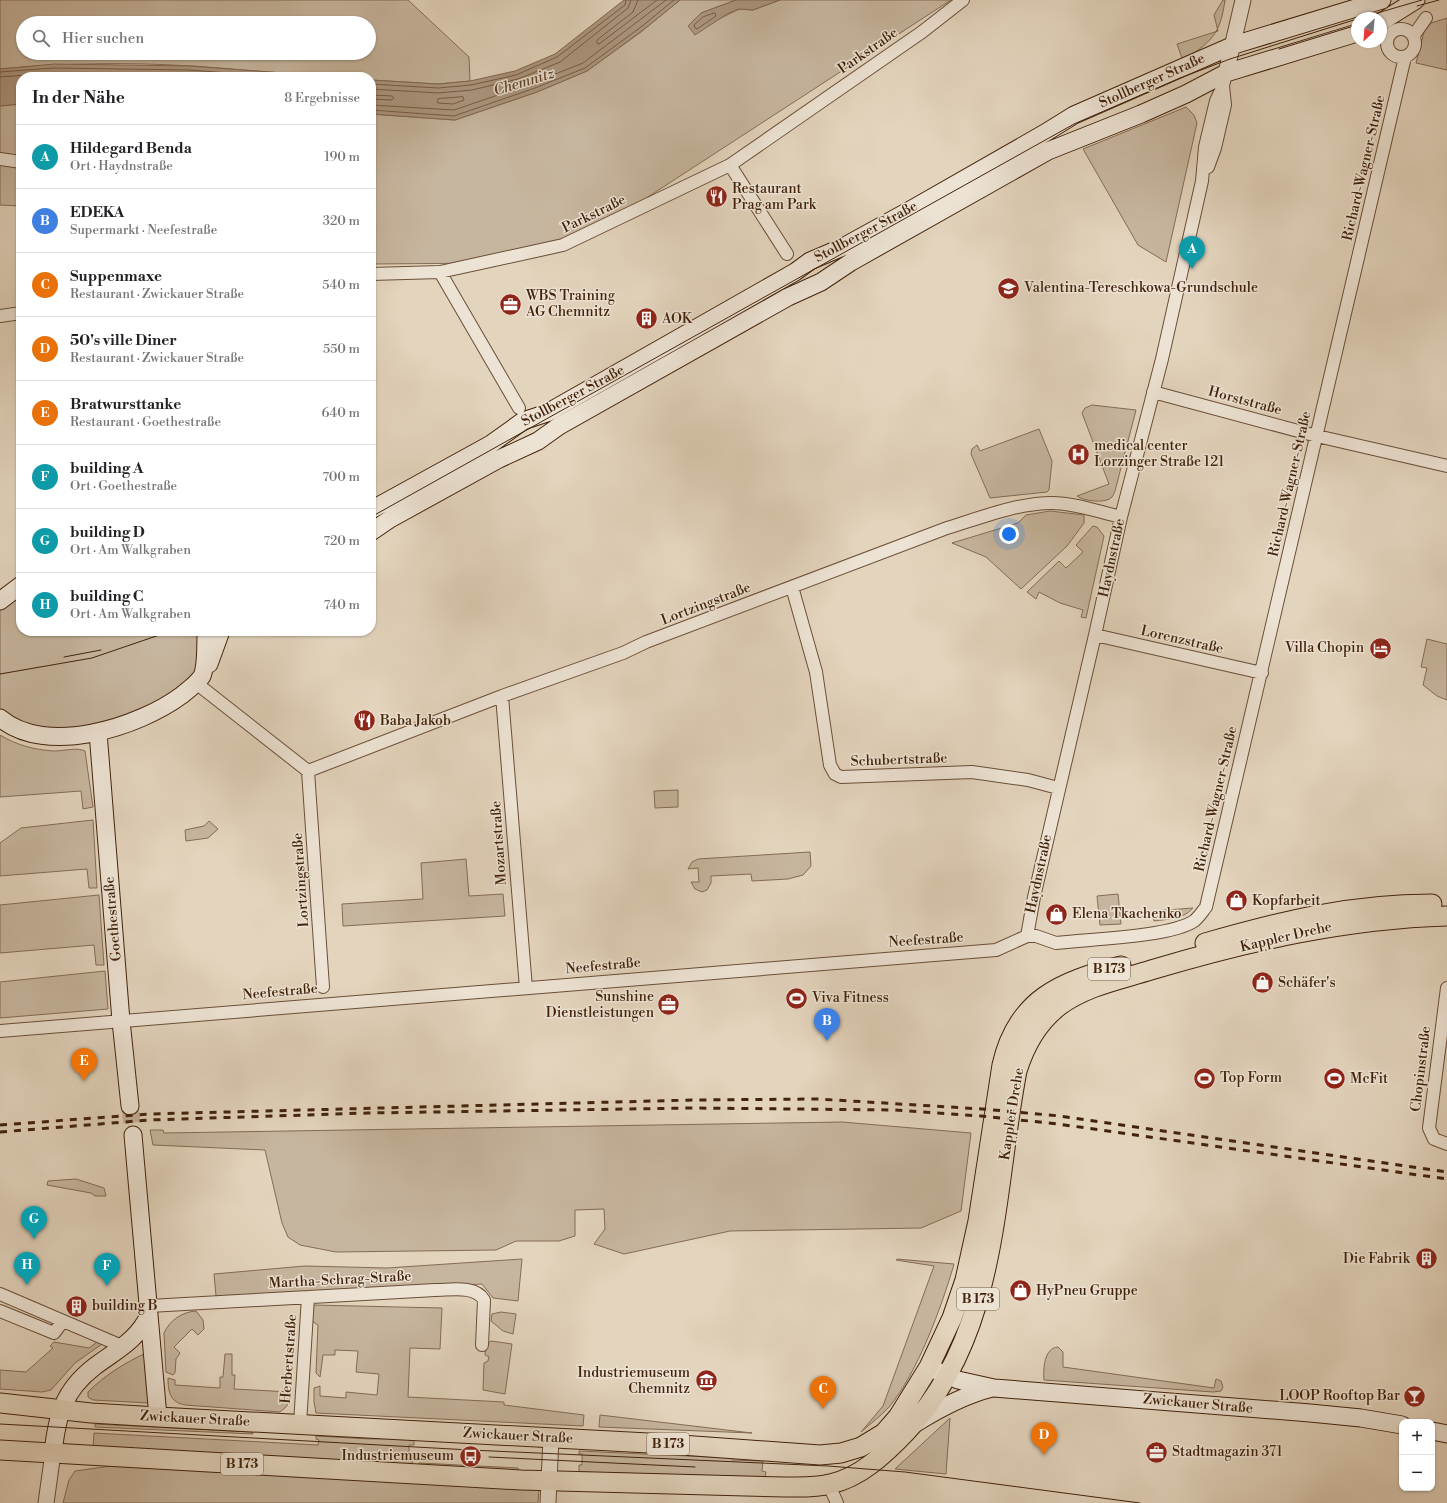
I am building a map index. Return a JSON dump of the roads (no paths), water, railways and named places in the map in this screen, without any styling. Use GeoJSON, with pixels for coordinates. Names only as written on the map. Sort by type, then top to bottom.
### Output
{"type":"FeatureCollection","features":[{"type":"Feature","properties":{"kind":"main road","name":"Stollberger Straße"},"geometry":{"type":"LineString","coordinates":[[376,507],[491,444],[523,421],[547,413],[796,272],[810,262],[843,247],[912,209],[1045,133],[1074,114],[1234,45],[1382,0]]}},
{"type":"Feature","properties":{"kind":"main road"},"geometry":{"type":"LineString","coordinates":[[1387,18],[1416,0]]}},
{"type":"Feature","properties":{"kind":"main road","name":"Stollberger Straße"},"geometry":{"type":"LineString","coordinates":[[376,529],[390,519],[499,459],[538,441],[559,426],[788,297],[821,282],[851,262],[1048,151],[1141,114],[1186,94],[1351,35]]}},
{"type":"Feature","properties":{"kind":"main road"},"geometry":{"type":"LineString","coordinates":[[0,601],[16,589]]}},
{"type":"Feature","properties":{"kind":"main road"},"geometry":{"type":"LineString","coordinates":[[200,679],[205,636]]}},
{"type":"Feature","properties":{"kind":"main road"},"geometry":{"type":"LineString","coordinates":[[0,718],[8,725],[38,735],[69,736],[98,732],[149,716],[174,701],[200,679],[210,663],[219,636]]}},
{"type":"Feature","properties":{"kind":"main road","name":"Goethestraße"},"geometry":{"type":"LineString","coordinates":[[98,732],[121,1021],[130,1106]]}},
{"type":"Feature","properties":{"kind":"main road","name":"Kappler Drehe"},"geometry":{"type":"LineString","coordinates":[[929,1367],[952,1318],[971,1256],[1005,1051],[1016,1029],[1038,1002],[1049,992],[1073,980],[1278,922],[1392,905],[1447,904]]}},
{"type":"Feature","properties":{"kind":"main road","name":"Kappler Drehe"},"geometry":{"type":"LineString","coordinates":[[913,1424],[930,1404],[948,1376],[958,1357],[969,1329],[987,1268],[1017,1071],[1032,1034],[1057,1007],[1080,993],[1109,982],[1172,964],[1327,927],[1386,919],[1447,916]]}},
{"type":"Feature","properties":{"kind":"main road"},"geometry":{"type":"LineString","coordinates":[[133,1135],[158,1417]]}},
{"type":"Feature","properties":{"kind":"main road"},"geometry":{"type":"LineString","coordinates":[[53,1453],[60,1409],[70,1392],[87,1372],[124,1347],[139,1332],[149,1311]]}},
{"type":"Feature","properties":{"kind":"main road","name":"Zwickauer Straße"},"geometry":{"type":"LineString","coordinates":[[0,1403],[158,1417],[551,1438],[820,1455],[841,1453],[861,1447],[874,1440],[891,1425],[918,1387],[929,1367],[958,1380],[994,1388],[1310,1413],[1361,1418],[1399,1424]]}},
{"type":"Feature","properties":{"kind":"main road","name":"Zwickauer Straße"},"geometry":{"type":"LineString","coordinates":[[0,1450],[549,1481],[785,1487],[829,1485],[847,1478],[863,1469],[892,1447],[913,1424],[936,1410],[964,1397],[994,1388]]}},
{"type":"Feature","properties":{"kind":"main road"},"geometry":{"type":"LineString","coordinates":[[1435,1432],[1447,1434]]}},
{"type":"Feature","properties":{"kind":"street","name":"Parkstraße"},"geometry":{"type":"LineString","coordinates":[[376,274],[440,272],[563,246],[730,165],[922,32],[963,0]]}},
{"type":"Feature","properties":{"kind":"street","name":"Haydnstraße"},"geometry":{"type":"LineString","coordinates":[[1027,936],[1034,896],[1058,788],[1095,635],[1121,517],[1153,392],[1202,181],[1205,147],[1216,101],[1225,80],[1243,0]]}},
{"type":"Feature","properties":{"kind":"street","name":"Richard-Wagner-Straße"},"geometry":{"type":"LineString","coordinates":[[1027,936],[1036,936],[1056,943],[1150,933],[1172,929],[1192,922],[1206,908],[1405,57],[1411,54],[1416,46],[1414,36],[1426,18]]}},
{"type":"Feature","properties":{"kind":"street"},"geometry":{"type":"LineString","coordinates":[[1405,57],[1397,57],[1391,54],[1387,46],[1388,38],[1392,32],[1398,29],[1406,29],[1414,36]]}},
{"type":"Feature","properties":{"kind":"street"},"geometry":{"type":"LineString","coordinates":[[0,159],[16,161]]}},
{"type":"Feature","properties":{"kind":"street"},"geometry":{"type":"LineString","coordinates":[[730,165],[787,254]]}},
{"type":"Feature","properties":{"kind":"street"},"geometry":{"type":"LineString","coordinates":[[440,272],[519,408]]}},
{"type":"Feature","properties":{"kind":"street"},"geometry":{"type":"LineString","coordinates":[[0,316],[16,314]]}},
{"type":"Feature","properties":{"kind":"street","name":"Horststraße"},"geometry":{"type":"LineString","coordinates":[[1153,392],[1317,436],[1447,466]]}},
{"type":"Feature","properties":{"kind":"street","name":"Lortzingstraße"},"geometry":{"type":"LineString","coordinates":[[323,987],[308,771],[502,696],[623,653],[646,642],[947,528],[1031,505],[1052,503],[1068,505],[1121,517]]}},
{"type":"Feature","properties":{"kind":"street","name":"Schubertstraße"},"geometry":{"type":"LineString","coordinates":[[792,587],[816,672],[830,765],[835,774],[840,776],[972,772],[1028,780],[1058,788]]}},
{"type":"Feature","properties":{"kind":"street","name":"Lorenzstraße"},"geometry":{"type":"LineString","coordinates":[[1095,635],[1262,673]]}},
{"type":"Feature","properties":{"kind":"street"},"geometry":{"type":"LineString","coordinates":[[200,679],[308,771]]}},
{"type":"Feature","properties":{"kind":"street","name":"Mozartstraße"},"geometry":{"type":"LineString","coordinates":[[502,696],[526,988]]}},
{"type":"Feature","properties":{"kind":"street","name":"Neefestraße"},"geometry":{"type":"LineString","coordinates":[[0,1031],[996,950],[1027,936]]}},
{"type":"Feature","properties":{"kind":"street","name":"Chopinstraße"},"geometry":{"type":"LineString","coordinates":[[1447,988],[1429,1128],[1434,1139],[1447,1144]]}},
{"type":"Feature","properties":{"kind":"street","name":"Martha-Schrag-Straße"},"geometry":{"type":"LineString","coordinates":[[149,1311],[308,1297],[435,1290],[474,1291],[480,1294],[484,1300],[482,1345]]}},
{"type":"Feature","properties":{"kind":"street"},"geometry":{"type":"LineString","coordinates":[[0,1294],[124,1347]]}},
{"type":"Feature","properties":{"kind":"street","name":"Herbertstraße"},"geometry":{"type":"LineString","coordinates":[[300,1424],[308,1297]]}},
{"type":"Feature","properties":{"kind":"street"},"geometry":{"type":"LineString","coordinates":[[0,1311],[54,1333],[63,1321]]}},
{"type":"Feature","properties":{"kind":"street"},"geometry":{"type":"LineString","coordinates":[[548,1503],[551,1438]]}},
{"type":"Feature","properties":{"kind":"street"},"geometry":{"type":"LineString","coordinates":[[47,1500],[53,1453]]}},
{"type":"Feature","properties":{"kind":"street"},"geometry":{"type":"LineString","coordinates":[[829,1485],[837,1503]]}},
{"type":"Feature","properties":{"kind":"water","name":"Chemnitz"},"geometry":{"type":"Polygon","coordinates":[[[624,0],[680,0],[643,30],[587,71],[537,92],[455,120],[376,114],[376,80],[438,84],[470,81],[515,71],[555,54],[624,0]]]}},
{"type":"Feature","properties":{"kind":"water"},"geometry":{"type":"Polygon","coordinates":[[[736,0],[780,0],[753,10],[739,9],[727,14],[695,35],[688,26],[701,13],[736,0]]]}},
{"type":"Feature","properties":{"kind":"water"},"geometry":{"type":"Polygon","coordinates":[[[54,64],[190,66],[270,72],[16,72],[16,104],[0,106],[0,69],[54,64]]]}},
{"type":"Feature","properties":{"kind":"tunnel"},"geometry":{"type":"LineString","coordinates":[[130,1106],[133,1135]]}},
{"type":"Feature","properties":{"kind":"tram line"},"geometry":{"type":"LineString","coordinates":[[1381,12],[1422,0]]}},
{"type":"Feature","properties":{"kind":"tram line"},"geometry":{"type":"LineString","coordinates":[[1417,6],[1439,0]]}},
{"type":"Feature","properties":{"kind":"tram line"},"geometry":{"type":"LineString","coordinates":[[376,514],[1074,124],[1180,78],[1230,59],[1351,21]]}},
{"type":"Feature","properties":{"kind":"tram line"},"geometry":{"type":"LineString","coordinates":[[1279,49],[1351,27]]}},
{"type":"Feature","properties":{"kind":"tram line"},"geometry":{"type":"LineString","coordinates":[[0,674],[92,658],[156,636]]}},
{"type":"Feature","properties":{"kind":"tram line"},"geometry":{"type":"LineString","coordinates":[[64,657],[101,650]]}},
{"type":"Feature","properties":{"kind":"tram line"},"geometry":{"type":"LineString","coordinates":[[0,1424],[470,1450],[828,1466],[905,1472],[1140,1503]]}},
{"type":"Feature","properties":{"kind":"tram line"},"geometry":{"type":"LineString","coordinates":[[489,1457],[695,1467]]}},
{"type":"Feature","properties":{"kind":"railway"},"geometry":{"type":"LineString","coordinates":[[0,1125],[149,1114],[693,1100],[818,1099],[982,1109],[1060,1116],[1447,1172]]}},
{"type":"Feature","properties":{"kind":"railway"},"geometry":{"type":"LineString","coordinates":[[0,1132],[149,1120],[368,1113],[693,1108],[894,1110],[981,1116],[1058,1124],[1447,1179]]}},
{"type":"Feature","properties":{"kind":"place","name":"Restaurant Prag am Park"},"geometry":{"type":"Point","coordinates":[717,197]}},
{"type":"Feature","properties":{"kind":"place","name":"Hildegard Benda"},"geometry":{"type":"Point","coordinates":[1192,269]}},
{"type":"Feature","properties":{"kind":"place","name":"Valentina-Tereschkowa-Grundschule"},"geometry":{"type":"Point","coordinates":[1008,288]}},
{"type":"Feature","properties":{"kind":"place","name":"WBS Training AG Chemnitz"},"geometry":{"type":"Point","coordinates":[510,304]}},
{"type":"Feature","properties":{"kind":"place","name":"AOK"},"geometry":{"type":"Point","coordinates":[646,319]}},
{"type":"Feature","properties":{"kind":"place","name":"medical center Lorzinger Straße 121"},"geometry":{"type":"Point","coordinates":[1079,454]}},
{"type":"Feature","properties":{"kind":"place","name":"Villa Chopin"},"geometry":{"type":"Point","coordinates":[1380,648]}},
{"type":"Feature","properties":{"kind":"place","name":"Baba Jakob"},"geometry":{"type":"Point","coordinates":[364,721]}},
{"type":"Feature","properties":{"kind":"place","name":"Kopfarbeit"},"geometry":{"type":"Point","coordinates":[1237,901]}},
{"type":"Feature","properties":{"kind":"place","name":"Elena Tkachenko"},"geometry":{"type":"Point","coordinates":[1056,914]}},
{"type":"Feature","properties":{"kind":"place","name":"Schäfer's"},"geometry":{"type":"Point","coordinates":[1262,983]}},
{"type":"Feature","properties":{"kind":"place","name":"Viva Fitness"},"geometry":{"type":"Point","coordinates":[796,998]}},
{"type":"Feature","properties":{"kind":"place","name":"Sunshine Dienstleistungen"},"geometry":{"type":"Point","coordinates":[669,1005]}},
{"type":"Feature","properties":{"kind":"place","name":"EDEKA"},"geometry":{"type":"Point","coordinates":[827,1041]}},
{"type":"Feature","properties":{"kind":"place","name":"Top Form"},"geometry":{"type":"Point","coordinates":[1205,1078]}},
{"type":"Feature","properties":{"kind":"place","name":"McFit"},"geometry":{"type":"Point","coordinates":[1334,1079]}},
{"type":"Feature","properties":{"kind":"place","name":"Bratwursttanke"},"geometry":{"type":"Point","coordinates":[84,1081]}},
{"type":"Feature","properties":{"kind":"place","name":"building D"},"geometry":{"type":"Point","coordinates":[34,1239]}},
{"type":"Feature","properties":{"kind":"place","name":"Die Fabrik"},"geometry":{"type":"Point","coordinates":[1426,1259]}},
{"type":"Feature","properties":{"kind":"place","name":"building C"},"geometry":{"type":"Point","coordinates":[27,1285]}},
{"type":"Feature","properties":{"kind":"place","name":"building A"},"geometry":{"type":"Point","coordinates":[107,1286]}},
{"type":"Feature","properties":{"kind":"place","name":"HyPneu Gruppe"},"geometry":{"type":"Point","coordinates":[1021,1291]}},
{"type":"Feature","properties":{"kind":"place","name":"building B"},"geometry":{"type":"Point","coordinates":[76,1306]}},
{"type":"Feature","properties":{"kind":"place","name":"Industriemuseum Chemnitz"},"geometry":{"type":"Point","coordinates":[706,1381]}},
{"type":"Feature","properties":{"kind":"place","name":"LOOP Rooftop Bar"},"geometry":{"type":"Point","coordinates":[1415,1396]}},
{"type":"Feature","properties":{"kind":"place","name":"Suppenmaxe"},"geometry":{"type":"Point","coordinates":[823,1409]}},
{"type":"Feature","properties":{"kind":"place","name":"Stadtmagazin 371"},"geometry":{"type":"Point","coordinates":[1157,1452]}},
{"type":"Feature","properties":{"kind":"place","name":"50's ville Diner"},"geometry":{"type":"Point","coordinates":[1044,1455]}},
{"type":"Feature","properties":{"kind":"place","name":"Industriemuseum"},"geometry":{"type":"Point","coordinates":[470,1456]}}]}
